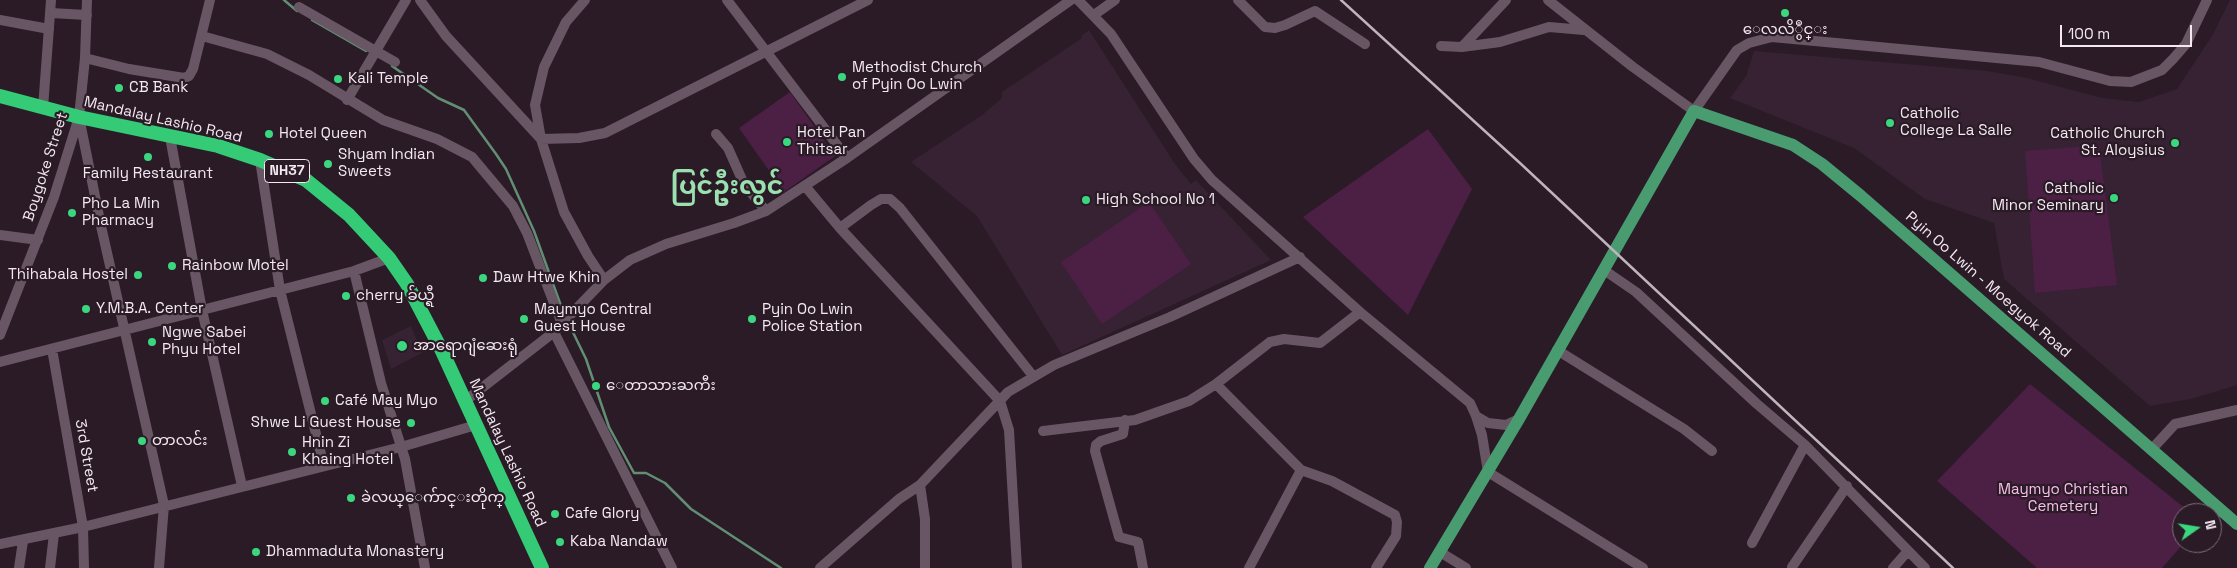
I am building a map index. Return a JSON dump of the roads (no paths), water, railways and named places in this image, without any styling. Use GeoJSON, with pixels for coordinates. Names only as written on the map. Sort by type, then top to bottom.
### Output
{"type":"FeatureCollection","features":[{"type":"Feature","properties":{"kind":"highway","name":"Mandalay Lashio Road"},"geometry":{"type":"LineString","coordinates":[[0,96],[79,117],[218,146],[260,160],[306,180],[349,215],[389,258],[407,284],[442,351],[542,568]]}},
{"type":"Feature","properties":{"kind":"main road"},"geometry":{"type":"LineString","coordinates":[[1430,568],[1519,419],[1694,111]]}},
{"type":"Feature","properties":{"kind":"main road","name":"Pyin Oo Lwin - Moegyok Road"},"geometry":{"type":"LineString","coordinates":[[1694,111],[1793,145],[1822,164],[2237,524]]}},
{"type":"Feature","properties":{"kind":"street"},"geometry":{"type":"LineString","coordinates":[[43,108],[51,0]]}},
{"type":"Feature","properties":{"kind":"street"},"geometry":{"type":"LineString","coordinates":[[80,0],[87,0]]}},
{"type":"Feature","properties":{"kind":"street","name":"Boygoke Street"},"geometry":{"type":"LineString","coordinates":[[0,335],[38,240],[79,117],[85,58],[87,0]]}},
{"type":"Feature","properties":{"kind":"street"},"geometry":{"type":"LineString","coordinates":[[85,58],[184,78],[189,76],[193,69],[210,0]]}},
{"type":"Feature","properties":{"kind":"street"},"geometry":{"type":"LineString","coordinates":[[347,100],[406,0]]}},
{"type":"Feature","properties":{"kind":"street"},"geometry":{"type":"LineString","coordinates":[[420,0],[446,36],[541,139],[579,138],[605,133],[767,53],[819,23],[868,0]]}},
{"type":"Feature","properties":{"kind":"street"},"geometry":{"type":"LineString","coordinates":[[584,0],[566,22],[544,67],[535,105],[541,139],[564,212],[588,256],[604,280]]}},
{"type":"Feature","properties":{"kind":"street"},"geometry":{"type":"LineString","coordinates":[[727,0],[847,158]]}},
{"type":"Feature","properties":{"kind":"street"},"geometry":{"type":"LineString","coordinates":[[465,401],[563,323],[604,280],[642,253],[766,211],[847,158],[1071,0]]}},
{"type":"Feature","properties":{"kind":"street"},"geometry":{"type":"LineString","coordinates":[[1078,0],[1094,15],[1131,61],[1194,159],[1212,180],[1360,312],[1470,403],[1482,435],[1488,472],[1643,568]]}},
{"type":"Feature","properties":{"kind":"street"},"geometry":{"type":"LineString","coordinates":[[1094,15],[1115,0]]}},
{"type":"Feature","properties":{"kind":"street"},"geometry":{"type":"LineString","coordinates":[[1238,0],[1265,27],[1274,28],[1285,25],[1314,11],[1365,44]]}},
{"type":"Feature","properties":{"kind":"street"},"geometry":{"type":"LineString","coordinates":[[1462,47],[1506,0]]}},
{"type":"Feature","properties":{"kind":"street"},"geometry":{"type":"LineString","coordinates":[[1548,0],[1694,111],[1738,50],[1749,43],[1772,37],[2039,62],[2110,80],[2131,82],[2162,70],[2173,59],[2186,44],[2208,0]]}},
{"type":"Feature","properties":{"kind":"street"},"geometry":{"type":"LineString","coordinates":[[298,6],[395,62]]}},
{"type":"Feature","properties":{"kind":"street"},"geometry":{"type":"LineString","coordinates":[[51,13],[87,15]]}},
{"type":"Feature","properties":{"kind":"street"},"geometry":{"type":"LineString","coordinates":[[0,20],[49,29]]}},
{"type":"Feature","properties":{"kind":"street"},"geometry":{"type":"LineString","coordinates":[[1441,46],[1462,47],[1500,42],[1549,27],[1585,30]]}},
{"type":"Feature","properties":{"kind":"street"},"geometry":{"type":"LineString","coordinates":[[202,36],[266,54],[309,75],[347,100],[383,120],[437,139],[472,157],[514,206],[527,233],[563,323],[672,568]]}},
{"type":"Feature","properties":{"kind":"street"},"geometry":{"type":"LineString","coordinates":[[79,117],[85,156],[164,505],[159,568]]}},
{"type":"Feature","properties":{"kind":"street"},"geometry":{"type":"LineString","coordinates":[[716,134],[728,148],[744,184],[766,211]]}},
{"type":"Feature","properties":{"kind":"street"},"geometry":{"type":"LineString","coordinates":[[170,137],[202,310],[242,486]]}},
{"type":"Feature","properties":{"kind":"street"},"geometry":{"type":"LineString","coordinates":[[260,160],[280,290],[324,466]]}},
{"type":"Feature","properties":{"kind":"street"},"geometry":{"type":"LineString","coordinates":[[805,186],[840,228],[1000,401],[1009,430],[1017,568]]}},
{"type":"Feature","properties":{"kind":"street"},"geometry":{"type":"LineString","coordinates":[[840,228],[871,205],[890,198],[900,208],[1033,376]]}},
{"type":"Feature","properties":{"kind":"street"},"geometry":{"type":"LineString","coordinates":[[0,235],[38,240]]}},
{"type":"Feature","properties":{"kind":"street"},"geometry":{"type":"LineString","coordinates":[[820,568],[920,485],[1008,392],[1054,365],[1170,317],[1300,257]]}},
{"type":"Feature","properties":{"kind":"street"},"geometry":{"type":"LineString","coordinates":[[0,362],[354,271],[389,258]]}},
{"type":"Feature","properties":{"kind":"street"},"geometry":{"type":"LineString","coordinates":[[1604,270],[1636,292],[1757,404],[1805,444],[1847,486],[1907,552],[1925,568]]}},
{"type":"Feature","properties":{"kind":"street"},"geometry":{"type":"LineString","coordinates":[[354,271],[381,383],[401,447],[425,568]]}},
{"type":"Feature","properties":{"kind":"street"},"geometry":{"type":"LineString","coordinates":[[1043,431],[1145,417],[1188,401],[1216,384],[1270,342],[1284,339],[1320,344],[1360,312]]}},
{"type":"Feature","properties":{"kind":"street","name":"3rd Street"},"geometry":{"type":"LineString","coordinates":[[52,349],[83,527],[84,568]]}},
{"type":"Feature","properties":{"kind":"street"},"geometry":{"type":"LineString","coordinates":[[1557,350],[1684,429],[1712,451]]}},
{"type":"Feature","properties":{"kind":"street"},"geometry":{"type":"LineString","coordinates":[[1216,384],[1300,470],[1332,481],[1395,515],[1397,522],[1396,536],[1376,568]]}},
{"type":"Feature","properties":{"kind":"street"},"geometry":{"type":"LineString","coordinates":[[2152,449],[2175,424],[2237,410]]}},
{"type":"Feature","properties":{"kind":"street"},"geometry":{"type":"LineString","coordinates":[[1476,416],[1488,423],[1506,424],[1519,419]]}},
{"type":"Feature","properties":{"kind":"street"},"geometry":{"type":"LineString","coordinates":[[1125,420],[1123,434],[1101,441],[1096,445],[1095,451],[1120,537],[1138,542],[1143,568]]}},
{"type":"Feature","properties":{"kind":"street"},"geometry":{"type":"LineString","coordinates":[[0,544],[23,541],[83,527],[164,505],[401,447],[476,425]]}},
{"type":"Feature","properties":{"kind":"street"},"geometry":{"type":"LineString","coordinates":[[1752,543],[1805,444]]}},
{"type":"Feature","properties":{"kind":"street"},"geometry":{"type":"LineString","coordinates":[[1249,568],[1300,470]]}},
{"type":"Feature","properties":{"kind":"street"},"geometry":{"type":"LineString","coordinates":[[920,485],[925,519],[925,568]]}},
{"type":"Feature","properties":{"kind":"street"},"geometry":{"type":"LineString","coordinates":[[1792,567],[1847,486]]}},
{"type":"Feature","properties":{"kind":"street"},"geometry":{"type":"LineString","coordinates":[[50,568],[54,534]]}},
{"type":"Feature","properties":{"kind":"street"},"geometry":{"type":"LineString","coordinates":[[19,568],[23,541]]}},
{"type":"Feature","properties":{"kind":"street"},"geometry":{"type":"LineString","coordinates":[[1440,552],[1466,568]]}},
{"type":"Feature","properties":{"kind":"street"},"geometry":{"type":"LineString","coordinates":[[1893,568],[1907,552]]}},
{"type":"Feature","properties":{"kind":"waterway"},"geometry":{"type":"LineString","coordinates":[[284,0],[297,11]]}},
{"type":"Feature","properties":{"kind":"waterway"},"geometry":{"type":"LineString","coordinates":[[312,20],[366,51]]}},
{"type":"Feature","properties":{"kind":"waterway"},"geometry":{"type":"LineString","coordinates":[[392,66],[438,98],[464,110],[496,154],[506,169],[534,231],[565,317]]}},
{"type":"Feature","properties":{"kind":"waterway"},"geometry":{"type":"LineString","coordinates":[[568,322],[586,359],[609,427],[634,473],[646,473],[665,483],[691,509],[781,568]]}},
{"type":"Feature","properties":{"kind":"railway"},"geometry":{"type":"LineString","coordinates":[[1341,0],[1521,164],[1953,568]]}},
{"type":"Feature","properties":{"kind":"place","name":"ေလလိွဳင္း"},"geometry":{"type":"Point","coordinates":[1785,13]}},
{"type":"Feature","properties":{"kind":"place","name":"Methodist Church of Pyin Oo Lwin"},"geometry":{"type":"Point","coordinates":[842,77]}},
{"type":"Feature","properties":{"kind":"place","name":"Kali Temple"},"geometry":{"type":"Point","coordinates":[338,79]}},
{"type":"Feature","properties":{"kind":"place","name":"CB Bank"},"geometry":{"type":"Point","coordinates":[119,88]}},
{"type":"Feature","properties":{"kind":"place","name":"Catholic College La Salle"},"geometry":{"type":"Point","coordinates":[1890,123]}},
{"type":"Feature","properties":{"kind":"place","name":"Hotel Queen"},"geometry":{"type":"Point","coordinates":[269,134]}},
{"type":"Feature","properties":{"kind":"place","name":"Hotel Pan Thitsar"},"geometry":{"type":"Point","coordinates":[787,142]}},
{"type":"Feature","properties":{"kind":"place","name":"Catholic Church St. Aloysius"},"geometry":{"type":"Point","coordinates":[2175,143]}},
{"type":"Feature","properties":{"kind":"place","name":"Family Restaurant"},"geometry":{"type":"Point","coordinates":[148,157]}},
{"type":"Feature","properties":{"kind":"place","name":"Shyam Indian Sweets"},"geometry":{"type":"Point","coordinates":[328,164]}},
{"type":"Feature","properties":{"kind":"place","name":"Catholic Minor Seminary"},"geometry":{"type":"Point","coordinates":[2114,198]}},
{"type":"Feature","properties":{"kind":"place","name":"High School No 1"},"geometry":{"type":"Point","coordinates":[1086,200]}},
{"type":"Feature","properties":{"kind":"place","name":"Pho La Min Pharmacy"},"geometry":{"type":"Point","coordinates":[72,213]}},
{"type":"Feature","properties":{"kind":"place","name":"Rainbow Motel"},"geometry":{"type":"Point","coordinates":[172,266]}},
{"type":"Feature","properties":{"kind":"place","name":"Thihabala Hostel"},"geometry":{"type":"Point","coordinates":[138,275]}},
{"type":"Feature","properties":{"kind":"place","name":"Daw Htwe Khin"},"geometry":{"type":"Point","coordinates":[483,278]}},
{"type":"Feature","properties":{"kind":"place","name":"cherry ခ်ယ္ရီ"},"geometry":{"type":"Point","coordinates":[346,296]}},
{"type":"Feature","properties":{"kind":"place","name":"Y.M.B.A. Center"},"geometry":{"type":"Point","coordinates":[86,309]}},
{"type":"Feature","properties":{"kind":"place","name":"Maymyo Central Guest House"},"geometry":{"type":"Point","coordinates":[524,319]}},
{"type":"Feature","properties":{"kind":"place","name":"Pyin Oo Lwin Police Station"},"geometry":{"type":"Point","coordinates":[752,319]}},
{"type":"Feature","properties":{"kind":"place","name":"Ngwe Sabei Phyu Hotel"},"geometry":{"type":"Point","coordinates":[152,342]}},
{"type":"Feature","properties":{"kind":"place","name":"အာရောဂျံဆေးရုံ"},"geometry":{"type":"Point","coordinates":[402,346]}},
{"type":"Feature","properties":{"kind":"place","name":"ေတာသားႀကီး"},"geometry":{"type":"Point","coordinates":[596,386]}},
{"type":"Feature","properties":{"kind":"place","name":"Café May Myo"},"geometry":{"type":"Point","coordinates":[325,401]}},
{"type":"Feature","properties":{"kind":"place","name":"Shwe Li Guest House"},"geometry":{"type":"Point","coordinates":[411,423]}},
{"type":"Feature","properties":{"kind":"place","name":"တာလင်း"},"geometry":{"type":"Point","coordinates":[142,441]}},
{"type":"Feature","properties":{"kind":"place","name":"Hnin Zi Khaing Hotel"},"geometry":{"type":"Point","coordinates":[292,452]}},
{"type":"Feature","properties":{"kind":"place","name":"ခဲလယ္ေက်ာင္းတိုက္"},"geometry":{"type":"Point","coordinates":[351,498]}},
{"type":"Feature","properties":{"kind":"place","name":"Cafe Glory"},"geometry":{"type":"Point","coordinates":[555,514]}},
{"type":"Feature","properties":{"kind":"place","name":"Kaba Nandaw"},"geometry":{"type":"Point","coordinates":[560,542]}},
{"type":"Feature","properties":{"kind":"place","name":"Dhammaduta Monastery"},"geometry":{"type":"Point","coordinates":[256,552]}},
{"type":"Feature","properties":{"kind":"district","name":"ပြင်ဦးလွင်"},"geometry":{"type":"Point","coordinates":[727,187]}},
{"type":"Feature","properties":{"kind":"park label","name":"Maymyo Christian Cemetery"},"geometry":{"type":"Point","coordinates":[2063,498]}}]}
